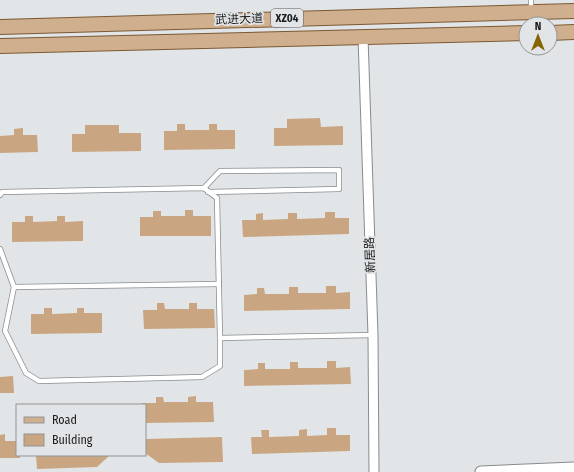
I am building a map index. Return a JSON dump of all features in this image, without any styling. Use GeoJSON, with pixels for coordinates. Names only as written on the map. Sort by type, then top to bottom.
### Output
{"type":"FeatureCollection","features":[{"type":"Feature","properties":{"kind":"main road","name":"武进大道"},"geometry":{"type":"LineString","coordinates":[[0,27],[531,6],[574,11]]}},
{"type":"Feature","properties":{"kind":"main road"},"geometry":{"type":"LineString","coordinates":[[558,33],[574,32]]}},
{"type":"Feature","properties":{"kind":"main road","name":"武进大道"},"geometry":{"type":"LineString","coordinates":[[0,46],[518,33]]}},
{"type":"Feature","properties":{"kind":"street","name":"新居路"},"geometry":{"type":"LineString","coordinates":[[363,37],[373,335],[374,472]]}},
{"type":"Feature","properties":{"kind":"street"},"geometry":{"type":"LineString","coordinates":[[481,472],[574,468]]}},
{"type":"Feature","properties":{"kind":"lane"},"geometry":{"type":"LineString","coordinates":[[1,192],[204,188],[220,171],[339,170],[339,189],[208,192]]}},
{"type":"Feature","properties":{"kind":"lane"},"geometry":{"type":"LineString","coordinates":[[0,249],[14,287],[5,332],[26,373],[39,381],[202,377],[220,366],[217,198],[204,188]]}},
{"type":"Feature","properties":{"kind":"lane"},"geometry":{"type":"LineString","coordinates":[[14,287],[219,284]]}},
{"type":"Feature","properties":{"kind":"lane"},"geometry":{"type":"LineString","coordinates":[[220,338],[373,335]]}},
{"type":"Feature","properties":{"kind":"building"},"geometry":{"type":"Polygon","coordinates":[[[320,118],[321,127],[343,126],[343,145],[274,146],[274,128],[287,128],[287,119],[320,118]]]}},
{"type":"Feature","properties":{"kind":"building"},"geometry":{"type":"Polygon","coordinates":[[[177,124],[185,124],[185,130],[209,130],[209,124],[217,124],[217,130],[235,130],[235,149],[164,150],[164,131],[177,131],[177,124]]]}},
{"type":"Feature","properties":{"kind":"building"},"geometry":{"type":"Polygon","coordinates":[[[85,125],[119,125],[119,133],[141,133],[141,151],[72,152],[72,134],[85,134],[85,125]]]}},
{"type":"Feature","properties":{"kind":"building"},"geometry":{"type":"Polygon","coordinates":[[[23,128],[23,135],[37,135],[38,152],[0,153],[0,136],[14,135],[14,129],[23,128]]]}},
{"type":"Feature","properties":{"kind":"building"},"geometry":{"type":"Polygon","coordinates":[[[185,210],[193,210],[193,216],[211,216],[211,236],[140,236],[140,217],[153,217],[153,211],[161,211],[161,216],[185,216],[185,210]]]}},
{"type":"Feature","properties":{"kind":"building"},"geometry":{"type":"Polygon","coordinates":[[[325,212],[335,212],[335,218],[349,218],[349,234],[243,237],[242,220],[256,220],[256,214],[263,213],[263,220],[288,219],[288,213],[297,213],[297,219],[325,218],[325,212]]]}},
{"type":"Feature","properties":{"kind":"building"},"geometry":{"type":"Polygon","coordinates":[[[25,216],[33,216],[33,222],[57,221],[57,216],[65,216],[65,222],[83,221],[83,241],[12,242],[12,222],[25,222],[25,216]]]}},
{"type":"Feature","properties":{"kind":"building"},"geometry":{"type":"Polygon","coordinates":[[[326,286],[336,286],[336,293],[350,292],[350,309],[244,311],[244,295],[257,294],[257,288],[264,288],[265,294],[289,294],[289,287],[298,287],[298,293],[326,293],[326,286]]]}},
{"type":"Feature","properties":{"kind":"building"},"geometry":{"type":"Polygon","coordinates":[[[157,303],[164,303],[165,309],[189,309],[189,303],[197,303],[197,309],[214,309],[215,328],[144,329],[143,310],[157,310],[157,303]]]}},
{"type":"Feature","properties":{"kind":"building"},"geometry":{"type":"Polygon","coordinates":[[[44,308],[52,308],[52,314],[77,313],[77,308],[84,308],[84,313],[102,313],[102,333],[31,334],[31,314],[44,314],[44,308]]]}},
{"type":"Feature","properties":{"kind":"building"},"geometry":{"type":"Polygon","coordinates":[[[327,361],[336,361],[336,368],[350,367],[351,384],[244,386],[244,370],[258,369],[258,363],[265,363],[265,369],[290,369],[290,362],[298,362],[298,368],[327,368],[327,361]]]}},
{"type":"Feature","properties":{"kind":"building"},"geometry":{"type":"Polygon","coordinates":[[[13,376],[14,393],[0,393],[0,377],[13,376]]]}},
{"type":"Feature","properties":{"kind":"building"},"geometry":{"type":"Polygon","coordinates":[[[196,396],[196,402],[213,402],[214,422],[146,423],[146,404],[142,403],[156,403],[156,397],[163,397],[164,402],[188,402],[188,397],[196,396]]]}},
{"type":"Feature","properties":{"kind":"building"},"geometry":{"type":"Polygon","coordinates":[[[327,428],[336,428],[336,435],[350,435],[350,451],[252,454],[251,437],[262,437],[261,430],[269,430],[269,437],[299,436],[299,430],[307,429],[307,436],[327,435],[327,428]]]}},
{"type":"Feature","properties":{"kind":"building"},"geometry":{"type":"Polygon","coordinates":[[[5,434],[5,441],[16,441],[16,456],[20,456],[20,458],[0,458],[0,435],[5,434]]]}},
{"type":"Feature","properties":{"kind":"building"},"geometry":{"type":"Polygon","coordinates":[[[222,437],[223,462],[159,463],[146,454],[146,439],[222,437]]]}},
{"type":"Feature","properties":{"kind":"building"},"geometry":{"type":"Polygon","coordinates":[[[36,456],[109,456],[97,467],[37,469],[36,456]]]}}]}
